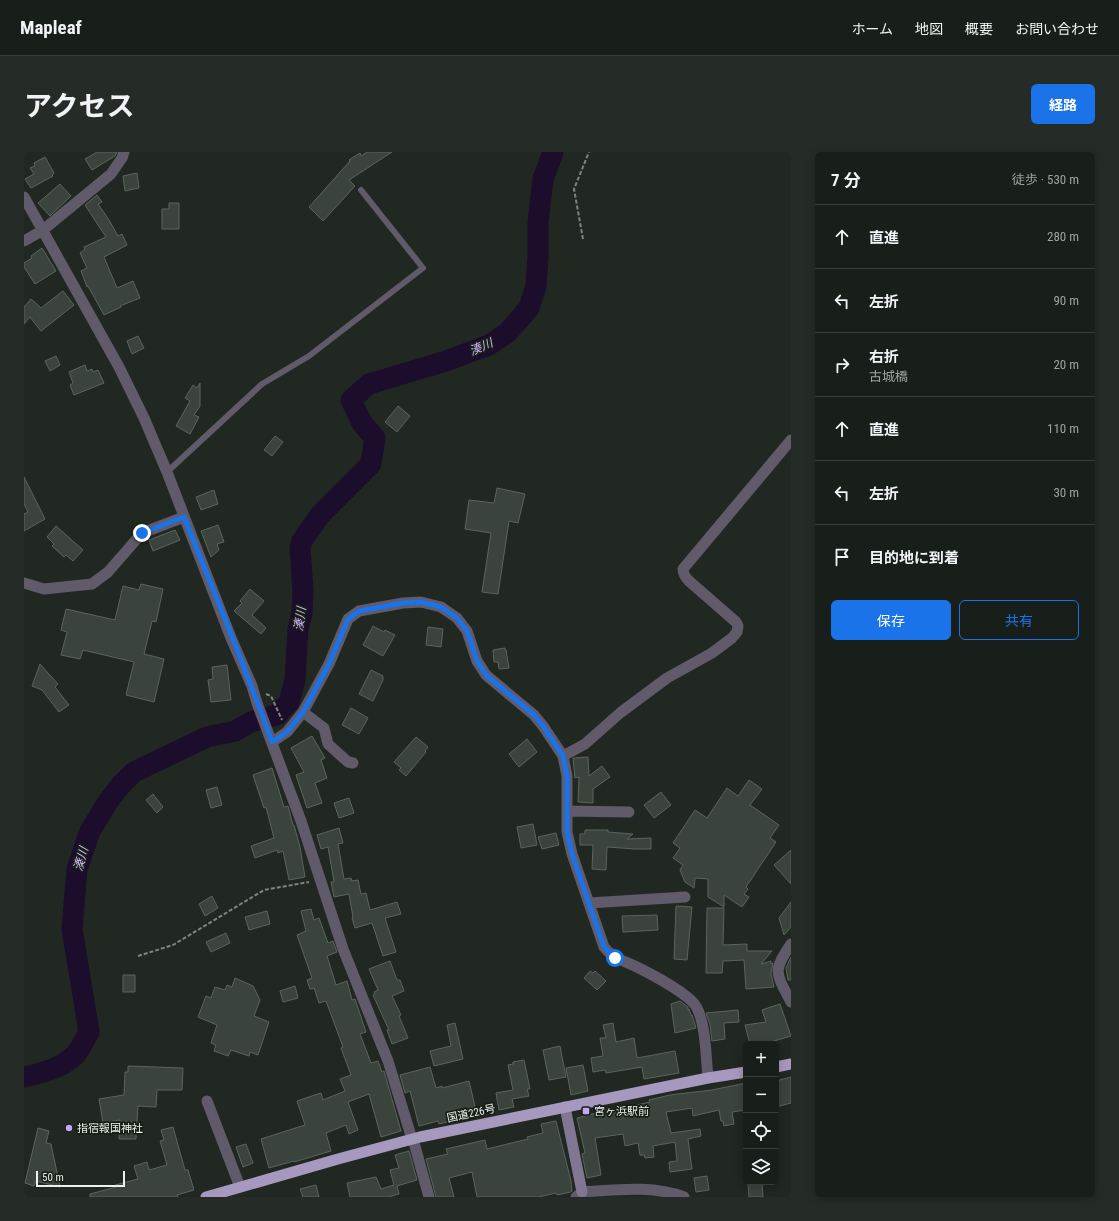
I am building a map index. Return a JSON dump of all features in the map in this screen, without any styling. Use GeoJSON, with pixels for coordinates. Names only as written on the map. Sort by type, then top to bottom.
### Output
{"type":"FeatureCollection","features":[{"type":"Feature","properties":{"kind":"highway"},"geometry":{"type":"LineString","coordinates":[[779,1066],[791,1064]]}},
{"type":"Feature","properties":{"kind":"highway","name":"国道226号"},"geometry":{"type":"LineString","coordinates":[[206,1197],[412,1139],[708,1078],[743,1072]]}},
{"type":"Feature","properties":{"kind":"main road"},"geometry":{"type":"LineString","coordinates":[[564,1107],[579,1195]]}},
{"type":"Feature","properties":{"kind":"street"},"geometry":{"type":"LineString","coordinates":[[24,241],[43,230],[111,174],[122,158],[124,152]]}},
{"type":"Feature","properties":{"kind":"street"},"geometry":{"type":"LineString","coordinates":[[24,197],[119,367],[144,418],[167,472],[231,638],[252,686],[301,821],[343,949],[388,1062],[429,1197]]}},
{"type":"Feature","properties":{"kind":"street"},"geometry":{"type":"LineString","coordinates":[[563,756],[585,744],[620,713],[667,678],[712,653],[732,638],[737,632],[738,626],[736,622],[689,582],[685,577],[683,569],[791,440]]}},
{"type":"Feature","properties":{"kind":"street"},"geometry":{"type":"LineString","coordinates":[[24,583],[44,589],[92,584],[108,572],[142,533],[184,517]]}},
{"type":"Feature","properties":{"kind":"street"},"geometry":{"type":"LineString","coordinates":[[270,738],[287,732],[303,712],[329,664],[348,619],[359,611],[403,603],[421,602],[441,607],[457,618],[467,631],[477,661],[486,675],[534,715],[563,756],[567,776],[567,832],[572,854],[604,947],[608,953],[615,958],[662,980],[684,995],[697,1007],[702,1027],[708,1078]]}},
{"type":"Feature","properties":{"kind":"street"},"geometry":{"type":"LineString","coordinates":[[303,712],[324,728],[328,744],[348,762],[353,763]]}},
{"type":"Feature","properties":{"kind":"street"},"geometry":{"type":"LineString","coordinates":[[567,812],[629,812]]}},
{"type":"Feature","properties":{"kind":"street"},"geometry":{"type":"LineString","coordinates":[[589,903],[684,898]]}},
{"type":"Feature","properties":{"kind":"street"},"geometry":{"type":"LineString","coordinates":[[791,944],[780,961],[777,972],[791,1002]]}},
{"type":"Feature","properties":{"kind":"street"},"geometry":{"type":"LineString","coordinates":[[207,1101],[240,1187]]}},
{"type":"Feature","properties":{"kind":"street"},"geometry":{"type":"LineString","coordinates":[[579,1195],[638,1189],[674,1193],[684,1197]]}},
{"type":"Feature","properties":{"kind":"lane"},"geometry":{"type":"LineString","coordinates":[[167,472],[262,384],[309,356],[423,268],[361,190]]}},
{"type":"Feature","properties":{"kind":"path"},"geometry":{"type":"LineString","coordinates":[[583,239],[574,189],[589,152]]}},
{"type":"Feature","properties":{"kind":"path"},"geometry":{"type":"LineString","coordinates":[[271,696],[287,732]]}},
{"type":"Feature","properties":{"kind":"path"},"geometry":{"type":"LineString","coordinates":[[138,956],[173,944],[232,911],[264,890],[320,880]]}},
{"type":"Feature","properties":{"kind":"building"},"geometry":{"type":"Polygon","coordinates":[[[97,152],[117,152],[115,156],[92,170],[85,159],[97,152]]]}},
{"type":"Feature","properties":{"kind":"building"},"geometry":{"type":"Polygon","coordinates":[[[367,152],[392,152],[349,180],[355,186],[323,221],[309,207],[350,161],[349,160],[360,153],[361,156],[367,152]]]}},
{"type":"Feature","properties":{"kind":"building"},"geometry":{"type":"Polygon","coordinates":[[[45,157],[54,173],[52,175],[53,176],[31,188],[25,179],[34,174],[30,168],[35,166],[34,163],[45,157]]]}},
{"type":"Feature","properties":{"kind":"building"},"geometry":{"type":"Polygon","coordinates":[[[137,173],[139,188],[125,191],[123,176],[137,173]]]}},
{"type":"Feature","properties":{"kind":"building"},"geometry":{"type":"Polygon","coordinates":[[[60,184],[71,196],[50,216],[38,203],[60,184]]]}},
{"type":"Feature","properties":{"kind":"building"},"geometry":{"type":"Polygon","coordinates":[[[97,195],[102,202],[98,204],[118,236],[122,234],[127,245],[104,257],[117,288],[133,281],[140,298],[120,306],[121,307],[104,315],[88,286],[87,287],[81,271],[87,268],[80,253],[85,249],[84,247],[106,237],[85,205],[97,195]]]}},
{"type":"Feature","properties":{"kind":"building"},"geometry":{"type":"Polygon","coordinates":[[[169,203],[179,203],[179,229],[162,229],[162,209],[169,209],[169,203]]]}},
{"type":"Feature","properties":{"kind":"building"},"geometry":{"type":"Polygon","coordinates":[[[42,248],[56,271],[35,284],[24,267],[24,263],[32,258],[31,256],[42,248]]]}},
{"type":"Feature","properties":{"kind":"building"},"geometry":{"type":"Polygon","coordinates":[[[63,291],[74,305],[41,331],[30,317],[24,324],[24,307],[31,299],[41,308],[63,291]]]}},
{"type":"Feature","properties":{"kind":"building"},"geometry":{"type":"Polygon","coordinates":[[[138,336],[144,348],[132,354],[127,341],[138,336]]]}},
{"type":"Feature","properties":{"kind":"building"},"geometry":{"type":"Polygon","coordinates":[[[56,356],[60,365],[50,371],[45,361],[56,356]]]}},
{"type":"Feature","properties":{"kind":"building"},"geometry":{"type":"Polygon","coordinates":[[[85,365],[87,371],[92,369],[93,372],[98,370],[104,383],[74,395],[70,385],[73,383],[69,372],[85,365]]]}},
{"type":"Feature","properties":{"kind":"building"},"geometry":{"type":"Polygon","coordinates":[[[200,383],[200,406],[194,415],[199,417],[190,434],[176,426],[190,401],[185,398],[193,385],[197,388],[200,383]]]}},
{"type":"Feature","properties":{"kind":"building"},"geometry":{"type":"Polygon","coordinates":[[[398,406],[410,416],[397,432],[385,422],[398,406]]]}},
{"type":"Feature","properties":{"kind":"building"},"geometry":{"type":"Polygon","coordinates":[[[275,436],[283,442],[272,456],[264,450],[275,436]]]}},
{"type":"Feature","properties":{"kind":"building"},"geometry":{"type":"Polygon","coordinates":[[[24,477],[45,519],[24,531],[24,514],[28,512],[24,504],[24,477]]]}},
{"type":"Feature","properties":{"kind":"building"},"geometry":{"type":"Polygon","coordinates":[[[497,488],[525,494],[518,523],[509,521],[498,594],[482,592],[491,533],[465,529],[469,500],[494,503],[497,488]]]}},
{"type":"Feature","properties":{"kind":"building"},"geometry":{"type":"Polygon","coordinates":[[[214,490],[218,504],[201,510],[196,497],[214,490]]]}},
{"type":"Feature","properties":{"kind":"building"},"geometry":{"type":"Polygon","coordinates":[[[218,525],[224,542],[217,544],[219,550],[211,557],[201,531],[218,525]]]}},
{"type":"Feature","properties":{"kind":"building"},"geometry":{"type":"Polygon","coordinates":[[[56,526],[83,550],[73,561],[66,555],[64,557],[52,546],[54,544],[47,537],[56,526]]]}},
{"type":"Feature","properties":{"kind":"building"},"geometry":{"type":"Polygon","coordinates":[[[175,530],[180,540],[153,551],[149,540],[175,530]]]}},
{"type":"Feature","properties":{"kind":"building"},"geometry":{"type":"Polygon","coordinates":[[[141,584],[163,589],[156,622],[152,621],[144,654],[164,659],[154,702],[126,695],[134,662],[83,650],[80,659],[61,655],[67,632],[61,630],[66,609],[115,620],[123,586],[139,590],[141,584]]]}},
{"type":"Feature","properties":{"kind":"building"},"geometry":{"type":"Polygon","coordinates":[[[250,589],[264,601],[252,615],[266,628],[261,634],[234,611],[242,603],[240,601],[250,589]]]}},
{"type":"Feature","properties":{"kind":"building"},"geometry":{"type":"Polygon","coordinates":[[[373,626],[384,632],[385,630],[395,635],[383,656],[363,645],[373,626]]]}},
{"type":"Feature","properties":{"kind":"building"},"geometry":{"type":"Polygon","coordinates":[[[428,627],[443,629],[441,647],[426,645],[428,627]]]}},
{"type":"Feature","properties":{"kind":"building"},"geometry":{"type":"Polygon","coordinates":[[[505,648],[509,668],[499,669],[498,662],[494,662],[493,650],[505,648]]]}},
{"type":"Feature","properties":{"kind":"building"},"geometry":{"type":"Polygon","coordinates":[[[40,664],[58,684],[55,687],[69,705],[59,712],[42,690],[32,686],[40,664]]]}},
{"type":"Feature","properties":{"kind":"building"},"geometry":{"type":"Polygon","coordinates":[[[227,665],[231,700],[211,702],[208,680],[213,679],[212,667],[227,665]]]}},
{"type":"Feature","properties":{"kind":"building"},"geometry":{"type":"Polygon","coordinates":[[[371,670],[383,676],[383,680],[373,701],[359,694],[371,670]]]}},
{"type":"Feature","properties":{"kind":"building"},"geometry":{"type":"Polygon","coordinates":[[[351,708],[368,718],[359,734],[342,725],[351,708]]]}},
{"type":"Feature","properties":{"kind":"building"},"geometry":{"type":"Polygon","coordinates":[[[312,736],[325,758],[321,760],[327,778],[315,783],[322,803],[307,808],[296,775],[304,772],[291,748],[312,736]]]}},
{"type":"Feature","properties":{"kind":"building"},"geometry":{"type":"Polygon","coordinates":[[[416,737],[428,747],[425,751],[426,752],[406,776],[399,770],[401,768],[394,762],[416,737]]]}},
{"type":"Feature","properties":{"kind":"building"},"geometry":{"type":"Polygon","coordinates":[[[527,739],[537,752],[519,767],[509,754],[527,739]]]}},
{"type":"Feature","properties":{"kind":"building"},"geometry":{"type":"Polygon","coordinates":[[[588,757],[589,776],[602,766],[610,777],[593,789],[593,803],[578,802],[579,777],[575,778],[573,758],[588,757]]]}},
{"type":"Feature","properties":{"kind":"building"},"geometry":{"type":"Polygon","coordinates":[[[272,768],[284,807],[288,806],[294,825],[300,847],[305,877],[289,880],[283,851],[278,853],[277,850],[255,858],[251,846],[274,838],[266,807],[264,808],[253,775],[272,768]]]}},
{"type":"Feature","properties":{"kind":"building"},"geometry":{"type":"Polygon","coordinates":[[[749,780],[762,789],[750,805],[779,825],[770,838],[776,842],[746,887],[748,889],[744,894],[749,897],[742,907],[724,895],[724,907],[708,897],[708,879],[695,878],[694,888],[685,882],[680,870],[683,865],[673,858],[680,848],[673,843],[695,810],[707,818],[727,788],[738,796],[749,780]]]}},
{"type":"Feature","properties":{"kind":"building"},"geometry":{"type":"Polygon","coordinates":[[[217,787],[222,805],[211,808],[206,790],[217,787]]]}},
{"type":"Feature","properties":{"kind":"building"},"geometry":{"type":"Polygon","coordinates":[[[661,792],[671,805],[654,818],[644,805],[661,792]]]}},
{"type":"Feature","properties":{"kind":"building"},"geometry":{"type":"Polygon","coordinates":[[[153,794],[163,807],[157,813],[146,800],[153,794]]]}},
{"type":"Feature","properties":{"kind":"building"},"geometry":{"type":"Polygon","coordinates":[[[349,798],[354,813],[339,818],[334,803],[349,798]]]}},
{"type":"Feature","properties":{"kind":"building"},"geometry":{"type":"Polygon","coordinates":[[[533,824],[537,845],[521,848],[517,827],[533,824]]]}},
{"type":"Feature","properties":{"kind":"building"},"geometry":{"type":"Polygon","coordinates":[[[339,828],[343,843],[338,844],[344,879],[351,878],[352,881],[358,880],[361,894],[366,893],[370,910],[397,902],[401,914],[385,918],[396,952],[383,956],[372,923],[355,928],[352,918],[349,894],[334,897],[331,882],[334,882],[328,847],[321,849],[317,835],[339,828]]]}},
{"type":"Feature","properties":{"kind":"building"},"geometry":{"type":"Polygon","coordinates":[[[585,830],[608,830],[608,832],[633,834],[627,839],[651,838],[651,849],[607,847],[606,870],[592,869],[593,845],[580,845],[580,834],[585,834],[585,830]]]}},
{"type":"Feature","properties":{"kind":"building"},"geometry":{"type":"Polygon","coordinates":[[[556,833],[559,845],[542,849],[538,837],[556,833]]]}},
{"type":"Feature","properties":{"kind":"building"},"geometry":{"type":"Polygon","coordinates":[[[791,850],[791,884],[774,865],[791,850]]]}},
{"type":"Feature","properties":{"kind":"building"},"geometry":{"type":"Polygon","coordinates":[[[212,896],[218,908],[205,916],[199,904],[212,896]]]}},
{"type":"Feature","properties":{"kind":"building"},"geometry":{"type":"Polygon","coordinates":[[[791,902],[791,927],[784,935],[779,918],[791,902]]]}},
{"type":"Feature","properties":{"kind":"building"},"geometry":{"type":"Polygon","coordinates":[[[676,906],[692,907],[687,960],[674,959],[676,906]]]}},
{"type":"Feature","properties":{"kind":"building"},"geometry":{"type":"Polygon","coordinates":[[[707,908],[724,908],[723,945],[747,944],[747,951],[772,951],[761,964],[771,961],[771,964],[773,963],[771,974],[774,987],[746,989],[744,960],[723,961],[722,973],[706,973],[707,908]]]}},
{"type":"Feature","properties":{"kind":"building"},"geometry":{"type":"Polygon","coordinates":[[[311,909],[314,920],[319,918],[328,943],[333,941],[337,952],[327,956],[336,985],[347,981],[352,1000],[355,999],[366,1032],[360,1034],[371,1063],[378,1061],[382,1072],[384,1071],[401,1131],[381,1137],[369,1094],[348,1102],[358,1130],[349,1134],[346,1125],[326,1133],[331,1151],[269,1168],[261,1139],[305,1125],[297,1101],[321,1093],[323,1100],[345,1091],[340,1079],[351,1075],[341,1048],[343,1047],[326,1001],[319,1003],[314,988],[310,989],[307,980],[312,978],[297,935],[306,931],[301,911],[311,909]]]}},
{"type":"Feature","properties":{"kind":"building"},"geometry":{"type":"Polygon","coordinates":[[[267,911],[270,924],[249,930],[245,917],[267,911]]]}},
{"type":"Feature","properties":{"kind":"building"},"geometry":{"type":"Polygon","coordinates":[[[657,915],[658,930],[623,932],[622,916],[657,915]]]}},
{"type":"Feature","properties":{"kind":"building"},"geometry":{"type":"Polygon","coordinates":[[[226,933],[230,943],[211,952],[206,942],[226,933]]]}},
{"type":"Feature","properties":{"kind":"building"},"geometry":{"type":"Polygon","coordinates":[[[791,957],[791,980],[788,980],[786,968],[791,957]]]}},
{"type":"Feature","properties":{"kind":"building"},"geometry":{"type":"Polygon","coordinates":[[[390,961],[397,980],[400,980],[404,991],[392,996],[401,1015],[399,1016],[408,1038],[392,1044],[387,1030],[389,1030],[373,995],[375,994],[374,992],[378,990],[369,969],[390,961]]]}},
{"type":"Feature","properties":{"kind":"building"},"geometry":{"type":"Polygon","coordinates":[[[590,971],[593,973],[595,971],[606,981],[597,990],[584,978],[590,971]]]}},
{"type":"Feature","properties":{"kind":"building"},"geometry":{"type":"Polygon","coordinates":[[[123,975],[135,975],[135,992],[123,992],[123,975]]]}},
{"type":"Feature","properties":{"kind":"building"},"geometry":{"type":"Polygon","coordinates":[[[235,978],[253,986],[260,1000],[254,1016],[269,1022],[258,1055],[250,1052],[249,1056],[231,1050],[228,1056],[214,1051],[216,1045],[211,1043],[217,1025],[198,1017],[206,996],[211,998],[215,987],[225,990],[227,985],[232,987],[235,978]]]}},
{"type":"Feature","properties":{"kind":"building"},"geometry":{"type":"Polygon","coordinates":[[[295,986],[298,998],[283,1002],[280,991],[295,986]]]}},
{"type":"Feature","properties":{"kind":"building"},"geometry":{"type":"Polygon","coordinates":[[[680,1001],[688,1007],[696,1028],[675,1033],[671,1004],[680,1001]]]}},
{"type":"Feature","properties":{"kind":"building"},"geometry":{"type":"Polygon","coordinates":[[[780,1004],[791,1036],[774,1041],[749,1041],[745,1025],[766,1022],[762,1010],[780,1004]]]}},
{"type":"Feature","properties":{"kind":"building"},"geometry":{"type":"Polygon","coordinates":[[[738,1010],[739,1022],[724,1023],[725,1039],[712,1041],[710,1025],[706,1013],[738,1010]]]}},
{"type":"Feature","properties":{"kind":"building"},"geometry":{"type":"Polygon","coordinates":[[[455,1023],[463,1059],[434,1066],[430,1051],[451,1046],[447,1025],[455,1023]]]}},
{"type":"Feature","properties":{"kind":"building"},"geometry":{"type":"Polygon","coordinates":[[[613,1023],[616,1042],[634,1038],[637,1058],[675,1051],[679,1073],[644,1079],[642,1067],[606,1073],[605,1070],[593,1072],[591,1058],[603,1056],[600,1038],[606,1038],[603,1025],[613,1023]]]}},
{"type":"Feature","properties":{"kind":"building"},"geometry":{"type":"Polygon","coordinates":[[[560,1046],[566,1077],[549,1080],[543,1050],[560,1046]]]}},
{"type":"Feature","properties":{"kind":"building"},"geometry":{"type":"Polygon","coordinates":[[[524,1060],[530,1089],[527,1089],[529,1096],[512,1099],[514,1107],[499,1110],[496,1093],[513,1090],[508,1065],[513,1064],[513,1062],[524,1060]]]}},
{"type":"Feature","properties":{"kind":"building"},"geometry":{"type":"Polygon","coordinates":[[[583,1065],[588,1091],[571,1095],[566,1068],[583,1065]]]}},
{"type":"Feature","properties":{"kind":"building"},"geometry":{"type":"Polygon","coordinates":[[[128,1066],[183,1068],[182,1090],[157,1090],[156,1107],[138,1106],[136,1139],[119,1139],[120,1120],[103,1123],[99,1099],[124,1095],[125,1072],[128,1072],[128,1066]]]}},
{"type":"Feature","properties":{"kind":"building"},"geometry":{"type":"Polygon","coordinates":[[[430,1067],[436,1088],[442,1086],[442,1088],[469,1081],[477,1115],[439,1124],[438,1121],[419,1126],[410,1091],[405,1093],[400,1075],[430,1067]]]}},
{"type":"Feature","properties":{"kind":"building"},"geometry":{"type":"Polygon","coordinates":[[[791,1077],[791,1103],[779,1106],[779,1080],[791,1077]]]}},
{"type":"Feature","properties":{"kind":"building"},"geometry":{"type":"Polygon","coordinates":[[[743,1084],[743,1110],[732,1112],[734,1124],[724,1126],[723,1121],[721,1121],[719,1110],[693,1116],[692,1108],[666,1112],[671,1133],[700,1129],[701,1136],[688,1139],[692,1169],[670,1172],[669,1162],[677,1161],[675,1142],[653,1146],[654,1157],[645,1158],[644,1155],[640,1155],[638,1143],[625,1146],[623,1134],[595,1138],[601,1175],[587,1178],[582,1154],[585,1153],[577,1118],[596,1113],[596,1111],[628,1107],[650,1102],[649,1100],[670,1095],[712,1090],[743,1084]]]}},
{"type":"Feature","properties":{"kind":"building"},"geometry":{"type":"Polygon","coordinates":[[[556,1121],[571,1181],[571,1192],[557,1195],[556,1193],[539,1197],[477,1197],[472,1172],[449,1178],[454,1197],[436,1197],[426,1159],[448,1154],[446,1149],[485,1140],[487,1149],[528,1139],[527,1137],[543,1133],[541,1124],[556,1121]]]}},
{"type":"Feature","properties":{"kind":"building"},"geometry":{"type":"Polygon","coordinates":[[[173,1127],[185,1170],[188,1170],[194,1190],[177,1195],[178,1197],[90,1197],[90,1194],[138,1179],[134,1166],[147,1162],[149,1170],[167,1165],[160,1141],[164,1140],[161,1130],[173,1127]]]}},
{"type":"Feature","properties":{"kind":"building"},"geometry":{"type":"Polygon","coordinates":[[[38,1128],[49,1131],[46,1143],[51,1144],[60,1187],[36,1181],[34,1186],[25,1183],[38,1128]]]}},
{"type":"Feature","properties":{"kind":"building"},"geometry":{"type":"Polygon","coordinates":[[[246,1144],[253,1163],[243,1167],[236,1147],[246,1144]]]}},
{"type":"Feature","properties":{"kind":"building"},"geometry":{"type":"Polygon","coordinates":[[[409,1151],[417,1180],[397,1186],[399,1194],[388,1197],[350,1197],[347,1183],[376,1177],[381,1189],[394,1185],[390,1170],[399,1168],[395,1155],[409,1151]]]}},
{"type":"Feature","properties":{"kind":"building"},"geometry":{"type":"Polygon","coordinates":[[[707,1176],[709,1190],[696,1192],[694,1178],[707,1176]]]}},
{"type":"Feature","properties":{"kind":"building"},"geometry":{"type":"Polygon","coordinates":[[[316,1185],[319,1197],[303,1197],[300,1189],[316,1185]]]}},
{"type":"Feature","properties":{"kind":"building"},"geometry":{"type":"Polygon","coordinates":[[[748,1185],[762,1185],[763,1197],[749,1197],[748,1185]]]}},
{"type":"Feature","properties":{"kind":"waterway","name":"湊川"},"geometry":{"type":"LineString","coordinates":[[24,1077],[45,1072],[71,1059],[76,1054],[89,1032],[72,929],[77,869],[90,831],[109,800],[134,772],[207,737],[235,731],[253,721],[277,715],[289,702],[295,680],[298,629],[302,613],[303,591],[300,548],[302,541],[320,515],[371,464],[375,438],[362,423],[351,400],[369,384],[446,361],[489,345],[507,333],[529,308],[536,286],[538,223],[543,179],[553,152]]}},
{"type":"Feature","properties":{"kind":"place","name":"宮ヶ浜駅前"},"geometry":{"type":"Point","coordinates":[586,1111]}},
{"type":"Feature","properties":{"kind":"place","name":"指宿報国神社"},"geometry":{"type":"Point","coordinates":[69,1128]}},
{"type":"Feature","properties":{"kind":"route"},"geometry":{"type":"LineString","coordinates":[[142,533],[184,517],[231,638],[252,686],[272,742],[287,732],[303,712],[329,664],[348,619],[359,611],[403,603],[421,602],[441,607],[457,618],[467,631],[477,661],[486,675],[534,715],[563,756],[567,776],[567,832],[572,854],[604,947],[608,953],[615,958]]}}]}
